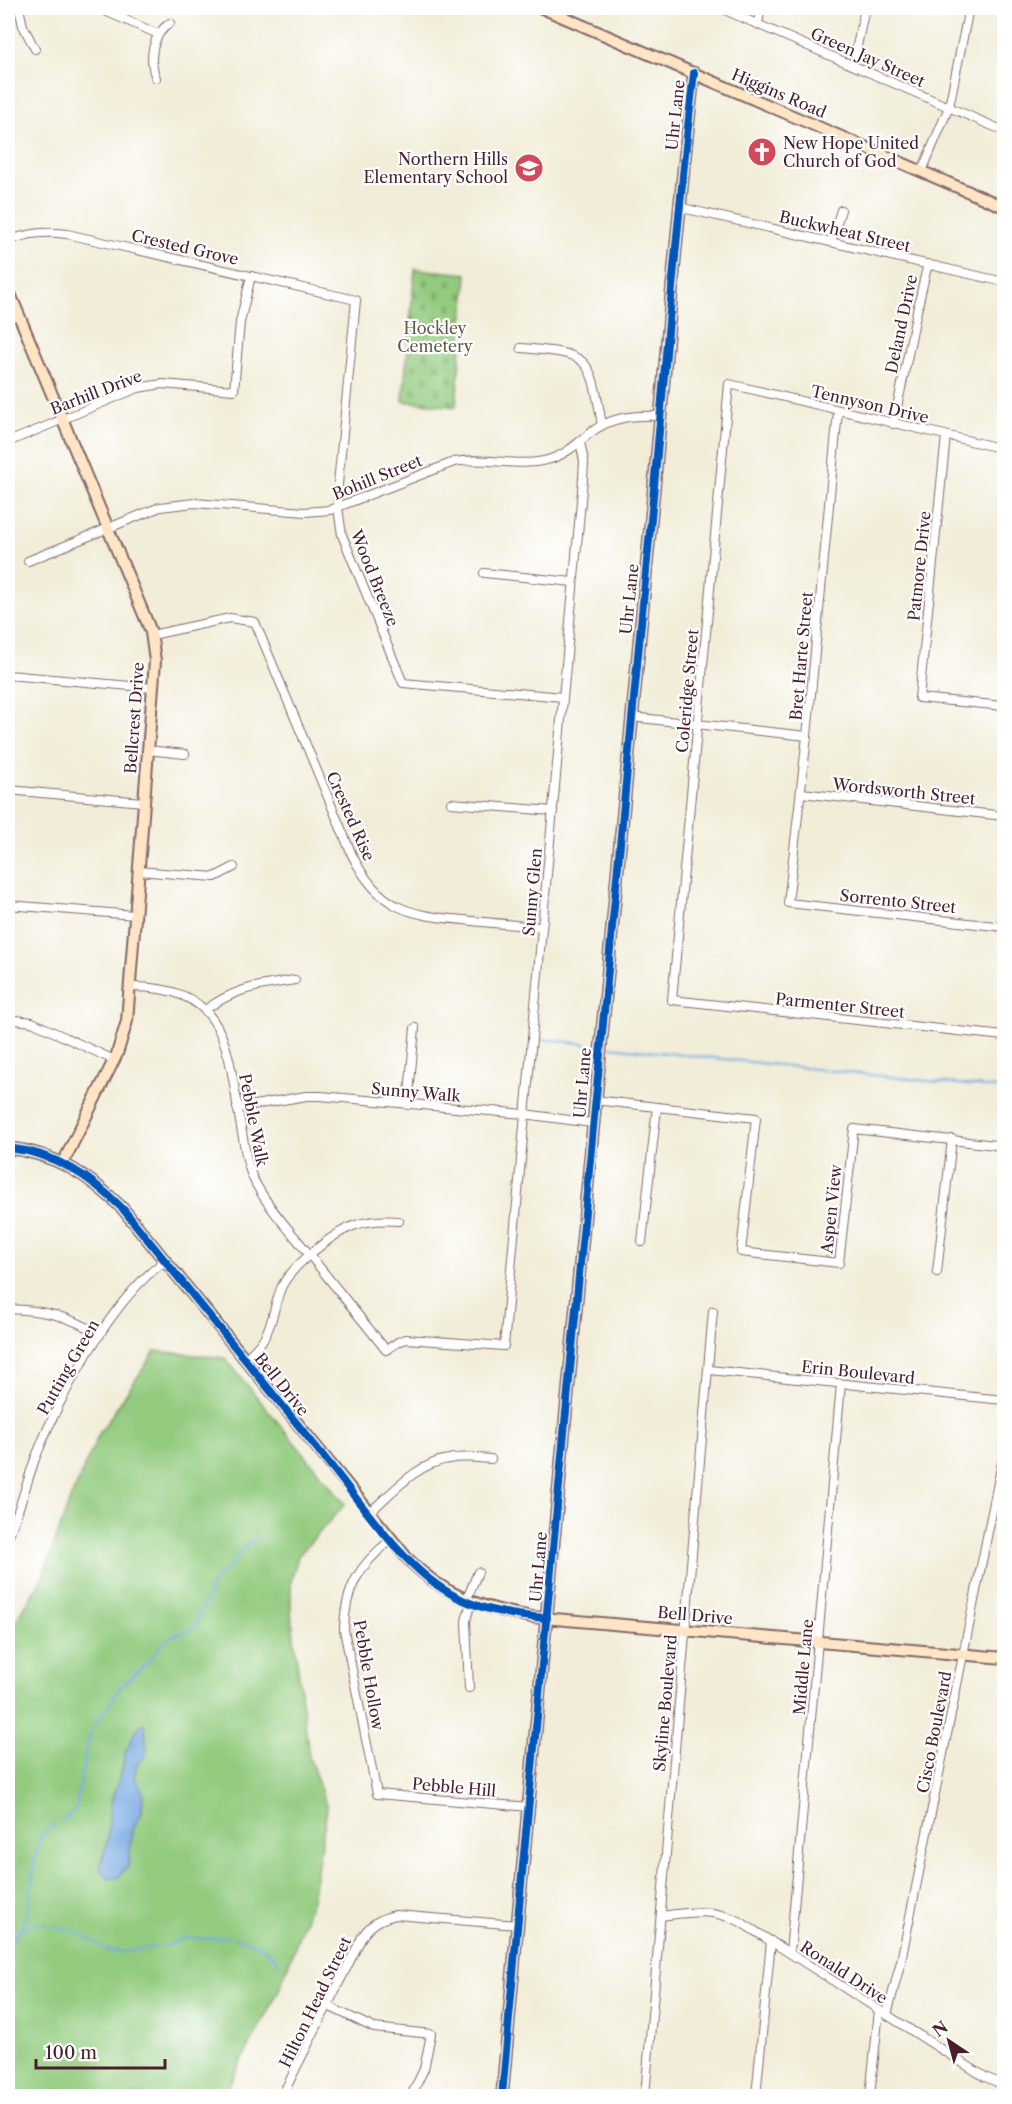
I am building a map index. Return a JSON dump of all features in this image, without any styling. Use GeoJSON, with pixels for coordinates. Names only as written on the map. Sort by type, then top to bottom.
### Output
{"type":"FeatureCollection","features":[{"type":"Feature","properties":{"kind":"street"},"geometry":{"type":"LineString","coordinates":[[19,8],[23,26],[34,49]]}},
{"type":"Feature","properties":{"kind":"street"},"geometry":{"type":"LineString","coordinates":[[98,8],[158,34]]}},
{"type":"Feature","properties":{"kind":"street","name":"Higgins Road"},"geometry":{"type":"LineString","coordinates":[[542,8],[556,10],[694,73],[1005,207]]}},
{"type":"Feature","properties":{"kind":"street","name":"Green Jay Street"},"geometry":{"type":"LineString","coordinates":[[720,8],[1005,131]]}},
{"type":"Feature","properties":{"kind":"street"},"geometry":{"type":"LineString","coordinates":[[758,23],[761,8]]}},
{"type":"Feature","properties":{"kind":"street"},"geometry":{"type":"LineString","coordinates":[[853,65],[865,8]]}},
{"type":"Feature","properties":{"kind":"street"},"geometry":{"type":"LineString","coordinates":[[922,171],[949,107],[969,8]]}},
{"type":"Feature","properties":{"kind":"street"},"geometry":{"type":"LineString","coordinates":[[156,78],[152,57],[158,34],[170,23]]}},
{"type":"Feature","properties":{"kind":"street","name":"Uhr Lane"},"geometry":{"type":"LineString","coordinates":[[502,2097],[594,1100],[661,416],[678,207],[694,73]]}},
{"type":"Feature","properties":{"kind":"street","name":"Buckwheat Street"},"geometry":{"type":"LineString","coordinates":[[678,207],[1005,282]]}},
{"type":"Feature","properties":{"kind":"street"},"geometry":{"type":"LineString","coordinates":[[831,242],[841,210]]}},
{"type":"Feature","properties":{"kind":"street","name":"Crested Grove"},"geometry":{"type":"LineString","coordinates":[[8,242],[34,233],[51,232],[356,300]]}},
{"type":"Feature","properties":{"kind":"street","name":"Deland Drive"},"geometry":{"type":"LineString","coordinates":[[893,424],[909,355],[915,314],[928,264]]}},
{"type":"Feature","properties":{"kind":"street","name":"Barhill Drive"},"geometry":{"type":"LineString","coordinates":[[8,442],[138,388],[154,385],[234,390],[240,322],[251,276]]}},
{"type":"Feature","properties":{"kind":"street","name":"Bellcrest Drive"},"geometry":{"type":"LineString","coordinates":[[8,289],[13,317],[109,528],[152,635],[155,661],[127,1021],[114,1060],[63,1163]]}},
{"type":"Feature","properties":{"kind":"street","name":"Wood Breeze"},"geometry":{"type":"LineString","coordinates":[[356,300],[338,508],[342,535],[403,683],[563,697]]}},
{"type":"Feature","properties":{"kind":"street"},"geometry":{"type":"LineString","coordinates":[[521,348],[559,351],[582,360],[594,381],[602,425]]}},
{"type":"Feature","properties":{"kind":"street","name":"Tennyson Drive"},"geometry":{"type":"LineString","coordinates":[[729,384],[1005,449]]}},
{"type":"Feature","properties":{"kind":"street","name":"Coleridge Street"},"geometry":{"type":"LineString","coordinates":[[672,1000],[729,384]]}},
{"type":"Feature","properties":{"kind":"street","name":"Bret Harte Street"},"geometry":{"type":"LineString","coordinates":[[788,903],[807,736],[838,411]]}},
{"type":"Feature","properties":{"kind":"street","name":"Bohill Street"},"geometry":{"type":"LineString","coordinates":[[28,561],[160,507],[183,503],[305,512],[330,510],[454,462],[474,459],[531,463],[555,458],[602,425],[629,416],[661,416]]}},
{"type":"Feature","properties":{"kind":"street","name":"Patmore Drive"},"geometry":{"type":"LineString","coordinates":[[946,436],[919,698],[1005,706]]}},
{"type":"Feature","properties":{"kind":"street","name":"Sunny Glen"},"geometry":{"type":"LineString","coordinates":[[386,1350],[406,1339],[504,1346],[584,479],[584,461],[580,442]]}},
{"type":"Feature","properties":{"kind":"street"},"geometry":{"type":"LineString","coordinates":[[484,573],[573,582]]}},
{"type":"Feature","properties":{"kind":"street","name":"Crested Rise"},"geometry":{"type":"LineString","coordinates":[[152,635],[230,618],[255,622],[352,855],[360,871],[373,888],[395,906],[413,913],[432,917],[542,927]]}},
{"type":"Feature","properties":{"kind":"street"},"geometry":{"type":"LineString","coordinates":[[8,675],[153,688]]}},
{"type":"Feature","properties":{"kind":"street"},"geometry":{"type":"LineString","coordinates":[[631,717],[807,736]]}},
{"type":"Feature","properties":{"kind":"street"},"geometry":{"type":"LineString","coordinates":[[147,750],[185,754]]}},
{"type":"Feature","properties":{"kind":"street"},"geometry":{"type":"LineString","coordinates":[[8,790],[143,802]]}},
{"type":"Feature","properties":{"kind":"street","name":"Wordsworth Street"},"geometry":{"type":"LineString","coordinates":[[801,793],[1005,816]]}},
{"type":"Feature","properties":{"kind":"street"},"geometry":{"type":"LineString","coordinates":[[451,803],[553,811]]}},
{"type":"Feature","properties":{"kind":"street"},"geometry":{"type":"LineString","coordinates":[[138,872],[216,877],[234,867]]}},
{"type":"Feature","properties":{"kind":"street","name":"Sorrento Street"},"geometry":{"type":"LineString","coordinates":[[788,903],[1005,927]]}},
{"type":"Feature","properties":{"kind":"street"},"geometry":{"type":"LineString","coordinates":[[8,905],[135,915]]}},
{"type":"Feature","properties":{"kind":"street"},"geometry":{"type":"LineString","coordinates":[[205,1010],[223,997],[237,991],[295,980]]}},
{"type":"Feature","properties":{"kind":"street","name":"Pebble Walk"},"geometry":{"type":"LineString","coordinates":[[130,987],[153,986],[189,997],[217,1024],[224,1038],[251,1176],[272,1209],[386,1350]]}},
{"type":"Feature","properties":{"kind":"street","name":"Parmenter Street"},"geometry":{"type":"LineString","coordinates":[[672,1000],[1005,1036]]}},
{"type":"Feature","properties":{"kind":"street"},"geometry":{"type":"LineString","coordinates":[[8,1019],[32,1022],[114,1060]]}},
{"type":"Feature","properties":{"kind":"street"},"geometry":{"type":"LineString","coordinates":[[408,1105],[415,1028]]}},
{"type":"Feature","properties":{"kind":"street","name":"Sunny Walk"},"geometry":{"type":"LineString","coordinates":[[237,1108],[306,1096],[524,1114],[592,1123]]}},
{"type":"Feature","properties":{"kind":"street","name":"Aspen View"},"geometry":{"type":"LineString","coordinates":[[594,1100],[756,1118],[741,1252],[839,1263],[854,1129],[1005,1146]]}},
{"type":"Feature","properties":{"kind":"street"},"geometry":{"type":"LineString","coordinates":[[642,1242],[657,1107]]}},
{"type":"Feature","properties":{"kind":"street"},"geometry":{"type":"LineString","coordinates":[[937,1272],[952,1140]]}},
{"type":"Feature","properties":{"kind":"street","name":"Bell Drive"},"geometry":{"type":"LineString","coordinates":[[8,1148],[36,1153],[63,1163],[78,1171],[109,1195],[369,1513],[424,1575],[444,1590],[496,1611],[1005,1658]]}},
{"type":"Feature","properties":{"kind":"street"},"geometry":{"type":"LineString","coordinates":[[245,1359],[266,1335],[276,1300],[290,1273],[310,1255],[339,1233],[353,1226],[379,1220],[399,1221]]}},
{"type":"Feature","properties":{"kind":"street","name":"Putting Green"},"geometry":{"type":"LineString","coordinates":[[8,1537],[35,1459],[64,1394],[100,1335],[135,1288],[153,1269],[165,1261]]}},
{"type":"Feature","properties":{"kind":"street"},"geometry":{"type":"LineString","coordinates":[[8,1309],[65,1317],[84,1324],[100,1335]]}},
{"type":"Feature","properties":{"kind":"street","name":"Skyline Boulevard"},"geometry":{"type":"LineString","coordinates":[[645,2097],[713,1311]]}},
{"type":"Feature","properties":{"kind":"street","name":"Erin Boulevard"},"geometry":{"type":"LineString","coordinates":[[709,1370],[1005,1400]]}},
{"type":"Feature","properties":{"kind":"street","name":"Middle Lane"},"geometry":{"type":"LineString","coordinates":[[790,1953],[842,1384]]}},
{"type":"Feature","properties":{"kind":"street","name":"Cisco Boulevard"},"geometry":{"type":"LineString","coordinates":[[870,2097],[883,2013],[901,1961],[1005,1453]]}},
{"type":"Feature","properties":{"kind":"street"},"geometry":{"type":"LineString","coordinates":[[369,1513],[418,1471],[433,1463],[465,1457],[491,1459]]}},
{"type":"Feature","properties":{"kind":"street","name":"Pebble Hollow"},"geometry":{"type":"LineString","coordinates":[[377,1794],[345,1630],[345,1610],[349,1593],[360,1571],[392,1540]]}},
{"type":"Feature","properties":{"kind":"street"},"geometry":{"type":"LineString","coordinates":[[469,1688],[466,1621],[468,1601],[478,1572]]}},
{"type":"Feature","properties":{"kind":"street","name":"Pebble Hill"},"geometry":{"type":"LineString","coordinates":[[377,1794],[528,1807]]}},
{"type":"Feature","properties":{"kind":"street","name":"Ronald Drive"},"geometry":{"type":"LineString","coordinates":[[661,1916],[708,1911],[739,1921],[985,2077],[1005,2085]]}},
{"type":"Feature","properties":{"kind":"street","name":"Hilton Head Street"},"geometry":{"type":"LineString","coordinates":[[282,2097],[362,1937],[374,1923],[385,1917],[396,1915],[518,1925]]}},
{"type":"Feature","properties":{"kind":"street"},"geometry":{"type":"LineString","coordinates":[[756,2097],[771,1941]]}},
{"type":"Feature","properties":{"kind":"street"},"geometry":{"type":"LineString","coordinates":[[328,2006],[374,2028],[431,2034],[424,2069],[411,2097]]}},
{"type":"Feature","properties":{"kind":"green space","name":"Hockley Cemetery"},"geometry":{"type":"Polygon","coordinates":[[[415,269],[467,274],[456,407],[403,401],[415,269]]]}},
{"type":"Feature","properties":{"kind":"green space"},"geometry":{"type":"Polygon","coordinates":[[[155,1351],[225,1358],[345,1504],[298,1556],[291,1581],[291,1612],[309,1757],[327,1808],[312,1900],[279,1990],[223,2096],[8,2096],[8,1634],[43,1577],[69,1502],[99,1434],[155,1351]]]}},
{"type":"Feature","properties":{"kind":"water"},"geometry":{"type":"Polygon","coordinates":[[[142,1724],[145,1728],[147,1752],[137,1764],[134,1777],[143,1793],[142,1812],[132,1831],[128,1867],[118,1877],[109,1879],[100,1868],[108,1838],[112,1799],[125,1753],[135,1732],[142,1724]]]}},
{"type":"Feature","properties":{"kind":"waterway"},"geometry":{"type":"LineString","coordinates":[[540,1039],[587,1044]]}},
{"type":"Feature","properties":{"kind":"waterway"},"geometry":{"type":"LineString","coordinates":[[610,1047],[1004,1089]]}},
{"type":"Feature","properties":{"kind":"waterway"},"geometry":{"type":"LineString","coordinates":[[62,1821],[77,1806],[77,1794],[82,1781],[80,1776],[85,1764],[84,1758],[92,1730],[120,1688],[148,1662],[163,1643],[174,1635],[191,1630],[215,1579],[255,1538]]}},
{"type":"Feature","properties":{"kind":"waterway"},"geometry":{"type":"LineString","coordinates":[[8,1944],[21,1928],[25,1917],[40,1838],[46,1830],[56,1824]]}},
{"type":"Feature","properties":{"kind":"waterway"},"geometry":{"type":"LineString","coordinates":[[22,1928],[36,1924],[46,1925]]}},
{"type":"Feature","properties":{"kind":"waterway"},"geometry":{"type":"LineString","coordinates":[[51,1926],[73,1930],[107,1950],[121,1952],[155,1947]]}},
{"type":"Feature","properties":{"kind":"waterway"},"geometry":{"type":"LineString","coordinates":[[161,1947],[188,1937],[202,1939],[229,1937]]}},
{"type":"Feature","properties":{"kind":"waterway"},"geometry":{"type":"LineString","coordinates":[[235,1938],[260,1946],[278,1963]]}},
{"type":"Feature","properties":{"kind":"cycle path"},"geometry":{"type":"LineString","coordinates":[[502,2096],[590,1136],[694,73]]}},
{"type":"Feature","properties":{"kind":"cycle path"},"geometry":{"type":"LineString","coordinates":[[8,1148],[41,1155],[71,1168],[98,1186],[123,1209],[379,1528],[426,1577],[467,1602],[507,1613],[547,1618]]}},
{"type":"Feature","properties":{"kind":"place","name":"New Hope United Church of God"},"geometry":{"type":"Point","coordinates":[762,152]}},
{"type":"Feature","properties":{"kind":"place","name":"Northern Hills Elementary School"},"geometry":{"type":"Point","coordinates":[529,168]}}]}
